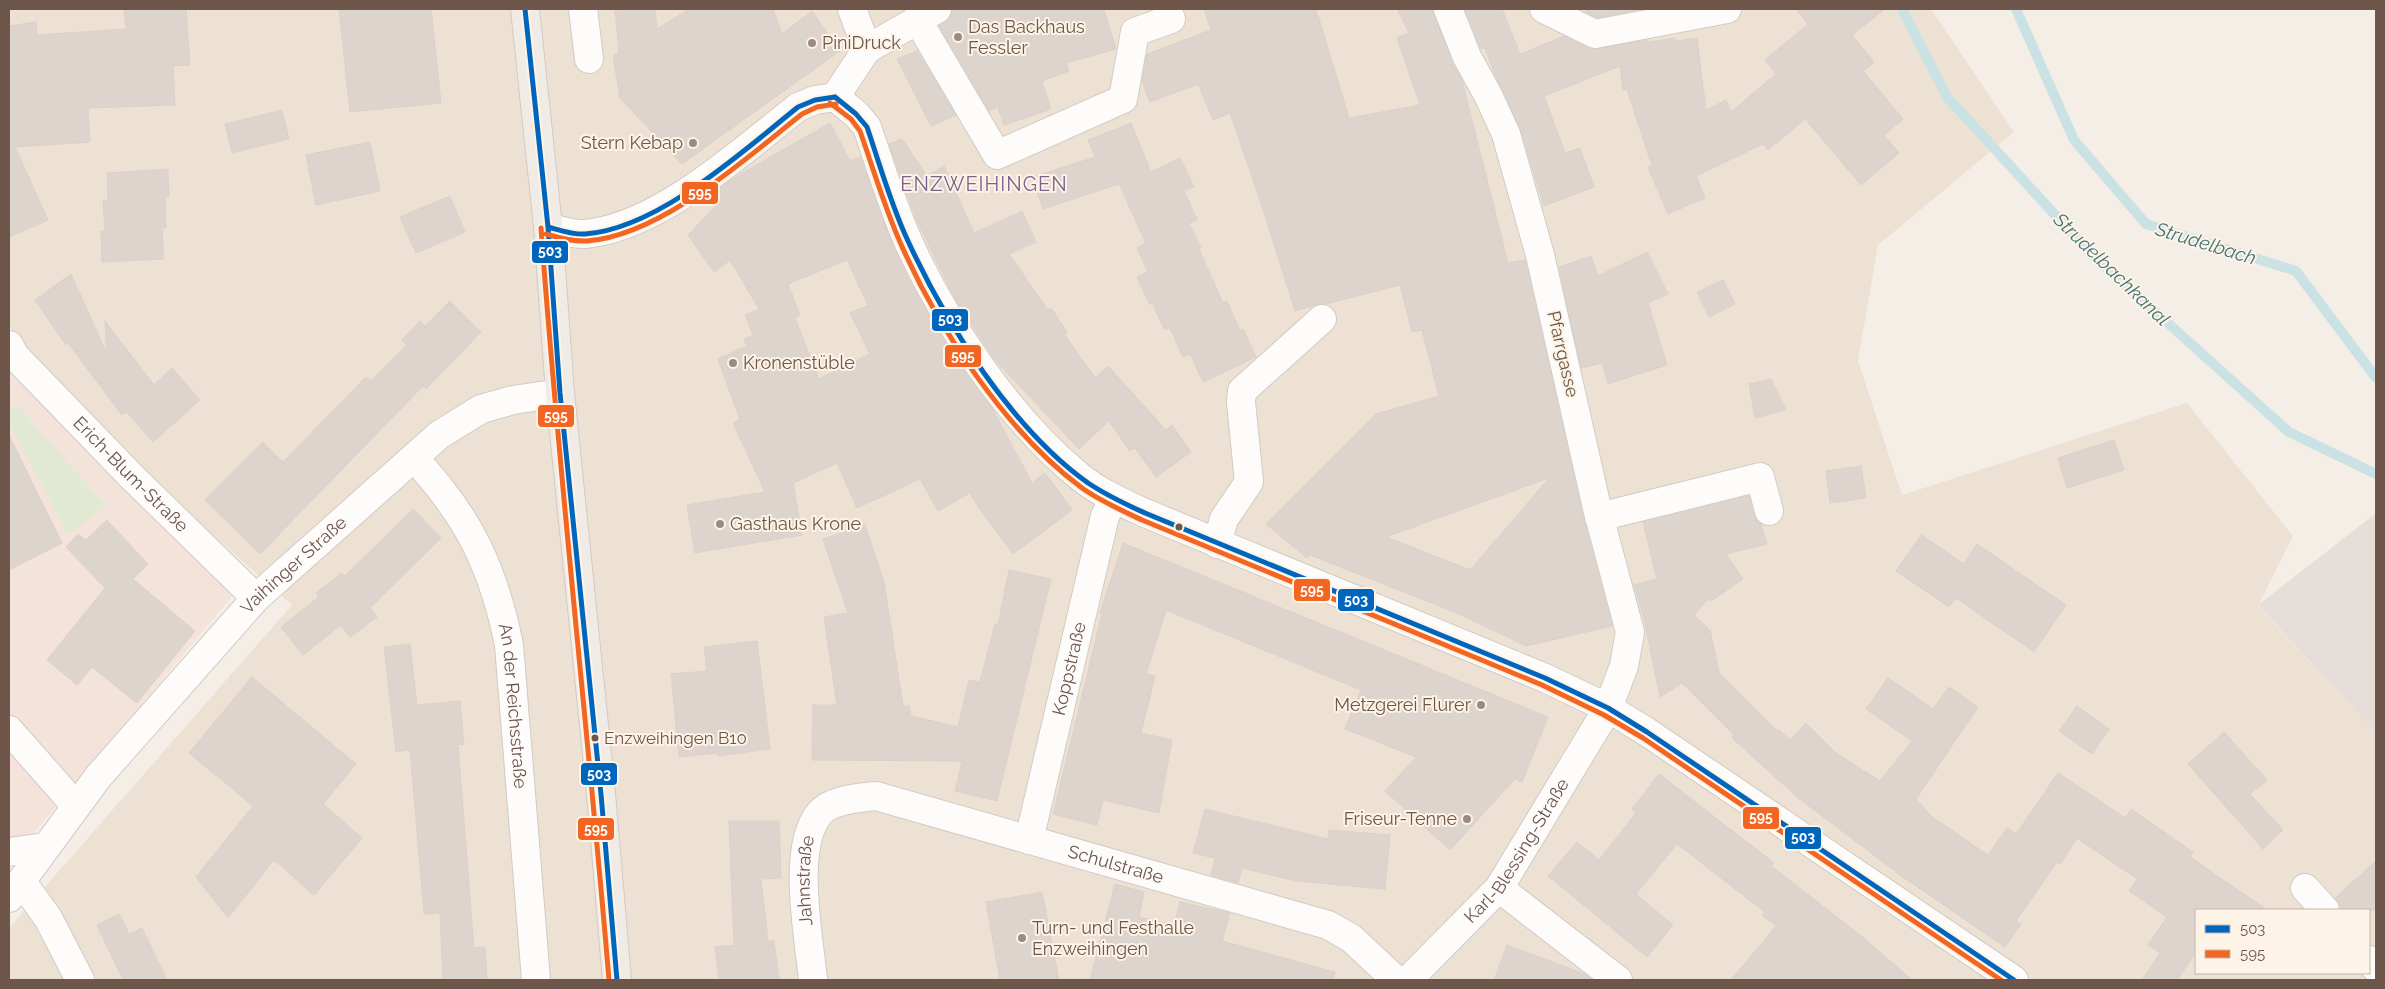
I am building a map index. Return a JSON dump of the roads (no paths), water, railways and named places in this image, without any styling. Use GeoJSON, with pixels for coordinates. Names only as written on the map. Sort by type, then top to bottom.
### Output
{"type":"FeatureCollection","features":[{"type":"Feature","properties":{"kind":"main road"},"geometry":{"type":"LineString","coordinates":[[525,9],[548,227],[560,393],[601,794],[617,980]]}},
{"type":"Feature","properties":{"kind":"street"},"geometry":{"type":"LineString","coordinates":[[583,9],[589,59]]}},
{"type":"Feature","properties":{"kind":"street"},"geometry":{"type":"LineString","coordinates":[[852,9],[866,48]]}},
{"type":"Feature","properties":{"kind":"street"},"geometry":{"type":"LineString","coordinates":[[834,97],[866,48],[927,14],[997,156],[1124,99],[1135,32],[1171,19],[1167,9]]}},
{"type":"Feature","properties":{"kind":"street","name":"Pfarrgasse"},"geometry":{"type":"LineString","coordinates":[[1448,9],[1467,57],[1488,95],[1506,134],[1540,255],[1599,517],[1630,632],[1624,666],[1608,708]]}},
{"type":"Feature","properties":{"kind":"street"},"geometry":{"type":"LineString","coordinates":[[1544,9],[1595,34],[1727,9]]}},
{"type":"Feature","properties":{"kind":"street"},"geometry":{"type":"LineString","coordinates":[[548,227],[576,234],[593,234],[621,225],[650,212],[686,194],[798,107],[815,100],[834,97],[856,114],[867,127],[908,241],[967,346],[996,387],[1043,443],[1080,477],[1114,498],[1217,544],[1545,678],[1608,708],[1701,766],[1793,832],[2014,980]]}},
{"type":"Feature","properties":{"kind":"street"},"geometry":{"type":"LineString","coordinates":[[1217,544],[1224,519],[1249,482],[1241,402],[1242,391],[1322,319]]}},
{"type":"Feature","properties":{"kind":"street","name":"Erich-Blum-Straße"},"geometry":{"type":"LineString","coordinates":[[9,346],[15,356],[132,477],[256,598]]}},
{"type":"Feature","properties":{"kind":"street","name":"Vaihinger Straße"},"geometry":{"type":"LineString","coordinates":[[15,890],[45,847],[105,769],[256,598],[439,435],[481,409],[513,400],[560,393]]}},
{"type":"Feature","properties":{"kind":"street","name":"An der Reichsstraße"},"geometry":{"type":"LineString","coordinates":[[414,458],[437,483],[459,512],[476,542],[491,575],[502,609],[509,645],[536,980]]}},
{"type":"Feature","properties":{"kind":"street"},"geometry":{"type":"LineString","coordinates":[[1599,517],[1760,477],[1769,511]]}},
{"type":"Feature","properties":{"kind":"street","name":"Koppstraße"},"geometry":{"type":"LineString","coordinates":[[1029,840],[1105,516],[1114,498]]}},
{"type":"Feature","properties":{"kind":"street","name":"Karl-Blessing-Straße"},"geometry":{"type":"LineString","coordinates":[[1408,980],[1499,888],[1608,708]]}},
{"type":"Feature","properties":{"kind":"street"},"geometry":{"type":"LineString","coordinates":[[9,730],[76,806]]}},
{"type":"Feature","properties":{"kind":"street","name":"Schulstraße"},"geometry":{"type":"LineString","coordinates":[[819,813],[846,799],[876,796],[1328,925],[1350,938],[1396,980]]}},
{"type":"Feature","properties":{"kind":"street","name":"Jahnstraße"},"geometry":{"type":"LineString","coordinates":[[813,980],[803,871],[806,840],[819,813]]}},
{"type":"Feature","properties":{"kind":"street"},"geometry":{"type":"LineString","coordinates":[[9,852],[45,847]]}},
{"type":"Feature","properties":{"kind":"street"},"geometry":{"type":"LineString","coordinates":[[1499,888],[1618,980]]}},
{"type":"Feature","properties":{"kind":"street"},"geometry":{"type":"LineString","coordinates":[[2305,888],[2324,909]]}},
{"type":"Feature","properties":{"kind":"street"},"geometry":{"type":"LineString","coordinates":[[15,890],[48,918],[80,980]]}},
{"type":"Feature","properties":{"kind":"waterway","name":"Strudelbachkanal"},"geometry":{"type":"LineString","coordinates":[[1902,9],[1947,97],[2090,253],[2289,432],[2376,474]]}},
{"type":"Feature","properties":{"kind":"waterway","name":"Strudelbach"},"geometry":{"type":"LineString","coordinates":[[2016,9],[2074,140],[2146,224],[2296,271],[2376,378]]}},
{"type":"Feature","properties":{"kind":"place","name":"Das Backhaus Fessler"},"geometry":{"type":"Point","coordinates":[958,37]}},
{"type":"Feature","properties":{"kind":"place","name":"PiniDruck"},"geometry":{"type":"Point","coordinates":[812,43]}},
{"type":"Feature","properties":{"kind":"place","name":"Stern Kebap"},"geometry":{"type":"Point","coordinates":[693,143]}},
{"type":"Feature","properties":{"kind":"place","name":"Kronenstüble"},"geometry":{"type":"Point","coordinates":[733,363]}},
{"type":"Feature","properties":{"kind":"place","name":"Gasthaus Krone"},"geometry":{"type":"Point","coordinates":[720,524]}},
{"type":"Feature","properties":{"kind":"place","name":"Metzgerei Flurer"},"geometry":{"type":"Point","coordinates":[1481,705]}},
{"type":"Feature","properties":{"kind":"place","name":"Enzweihingen B10"},"geometry":{"type":"Point","coordinates":[595,738]}},
{"type":"Feature","properties":{"kind":"place","name":"Friseur-Tenne"},"geometry":{"type":"Point","coordinates":[1467,819]}},
{"type":"Feature","properties":{"kind":"place","name":"Turn- und Festhalle Enzweihingen"},"geometry":{"type":"Point","coordinates":[1022,938]}},
{"type":"Feature","properties":{"kind":"district","name":"ENZWEIHINGEN"},"geometry":{"type":"Point","coordinates":[984,184]}}]}
